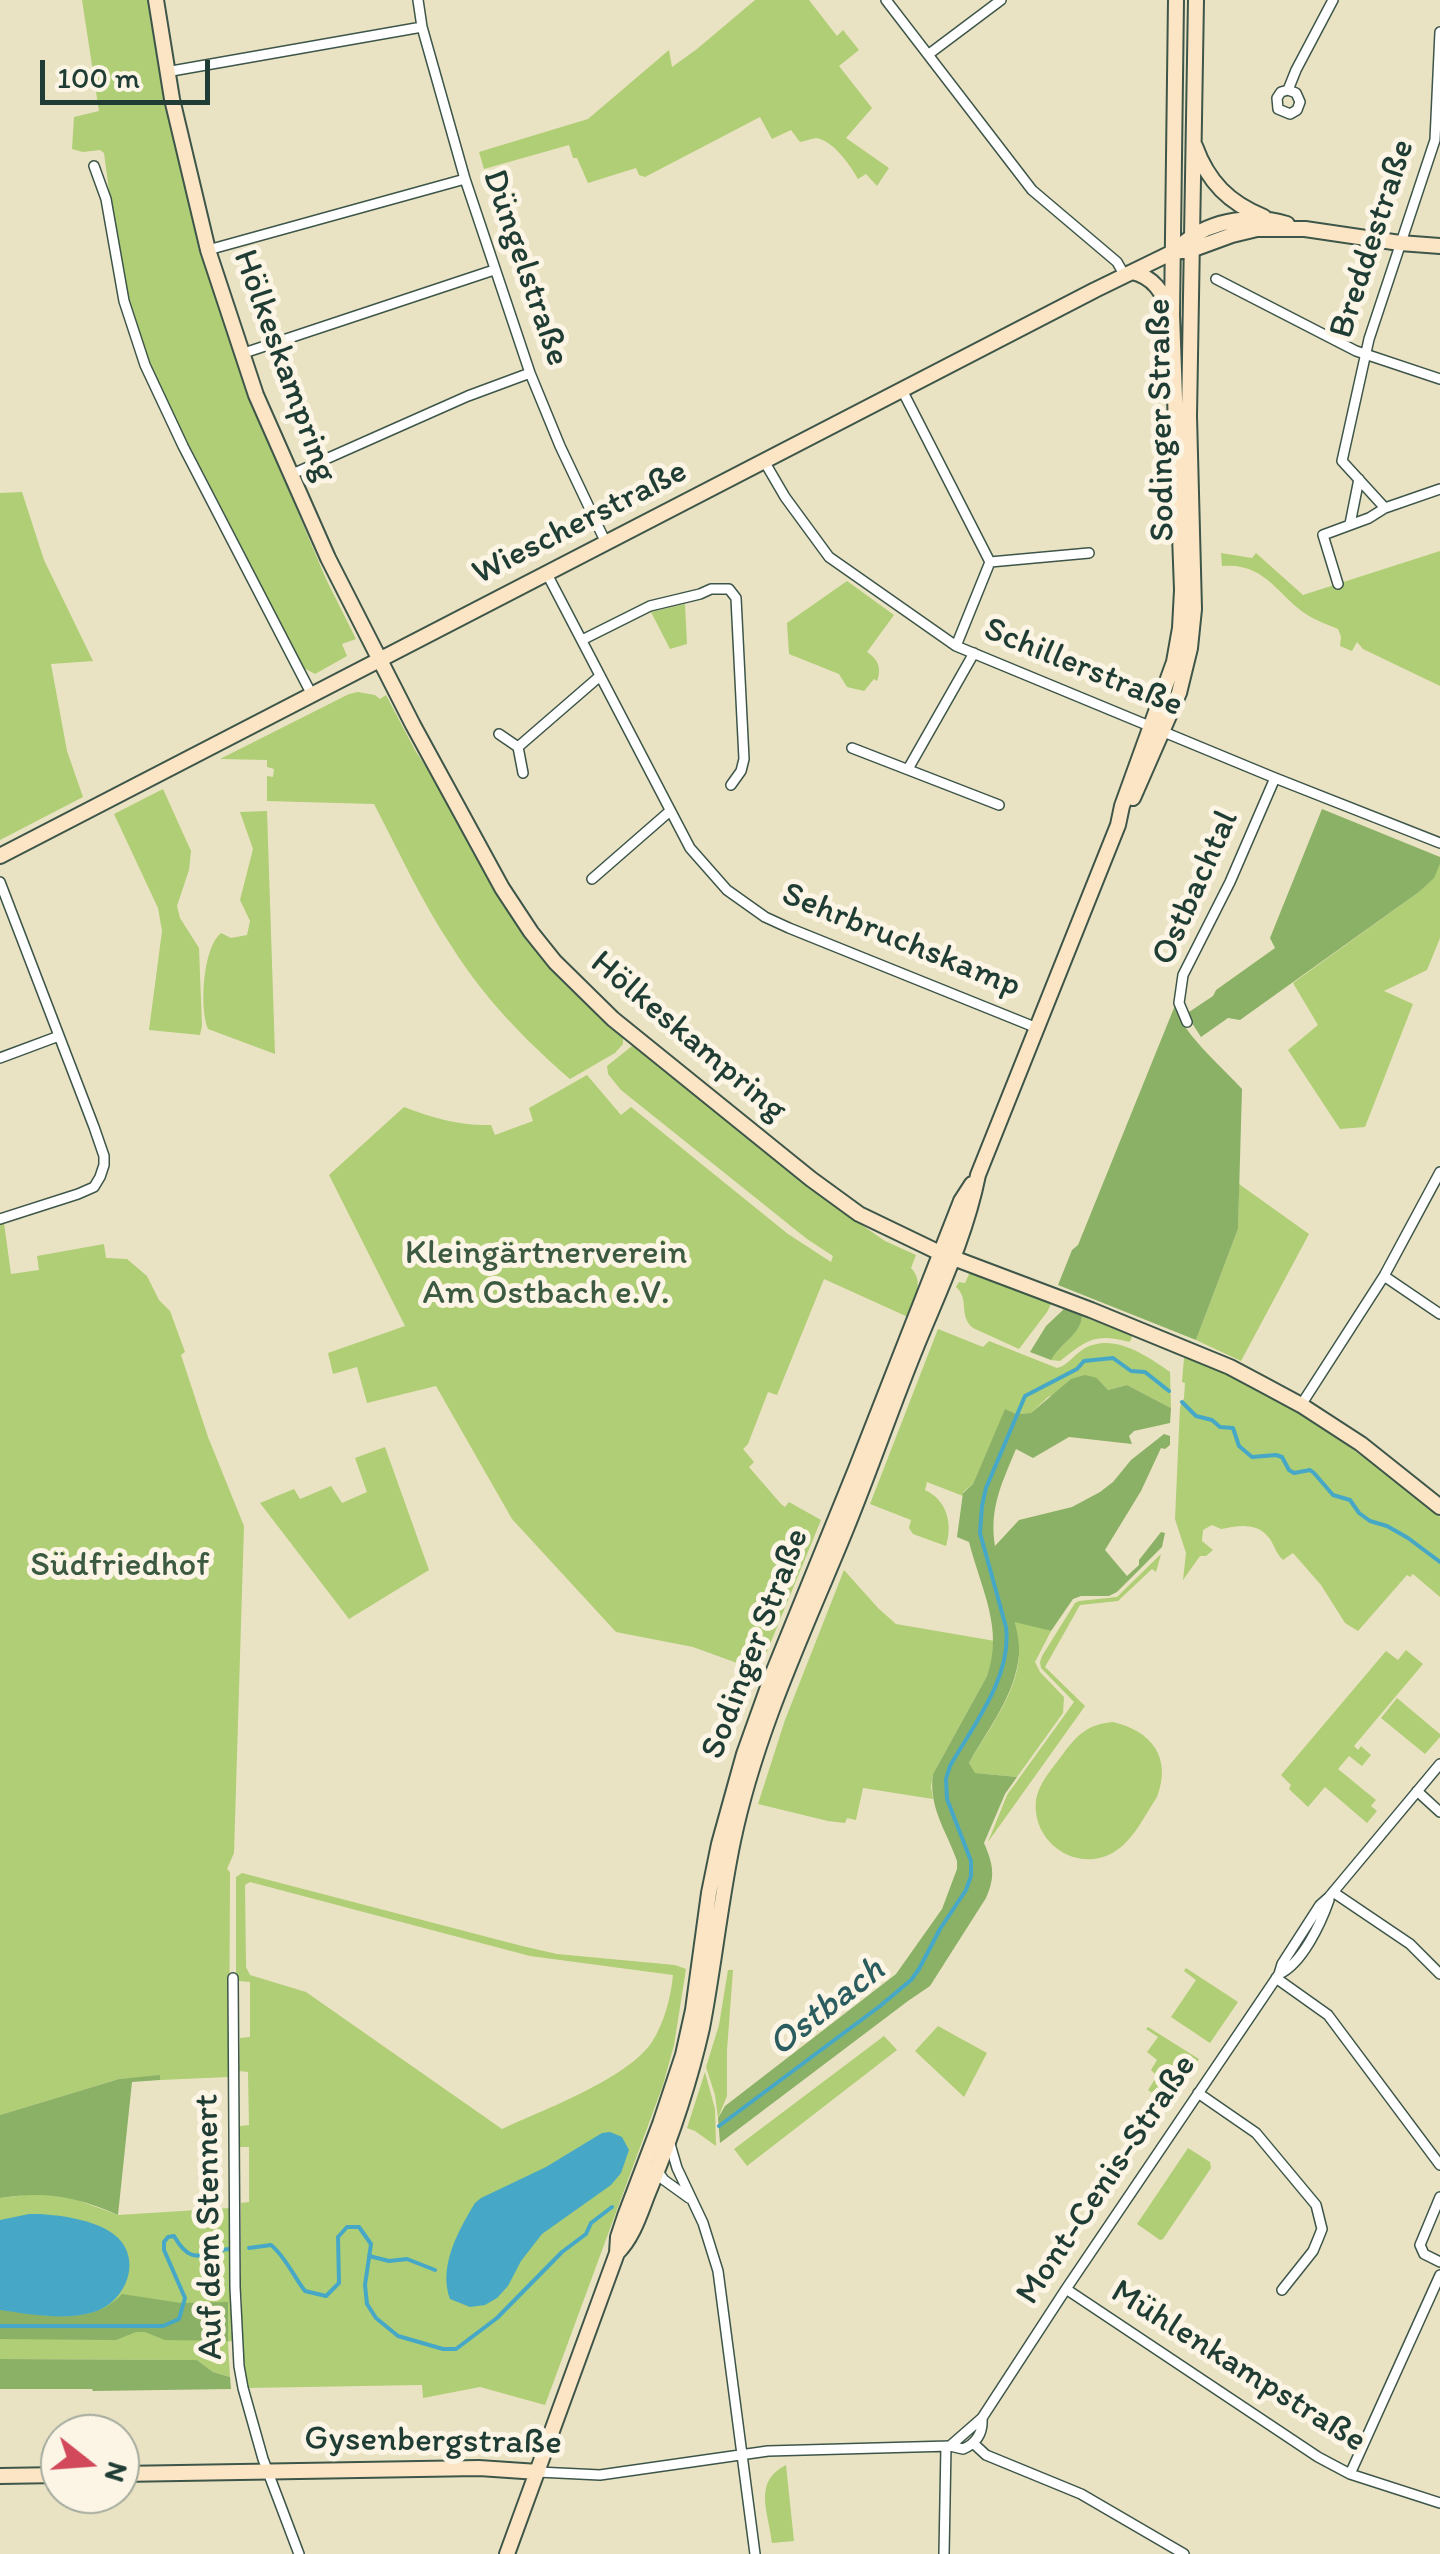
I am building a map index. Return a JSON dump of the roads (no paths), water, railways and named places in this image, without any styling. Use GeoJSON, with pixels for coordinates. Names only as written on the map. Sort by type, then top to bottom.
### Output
{"type":"FeatureCollection","features":[{"type":"Feature","properties":{"kind":"main road","name":"Hölkeskampring"},"geometry":{"type":"LineString","coordinates":[[156,0],[166,72],[208,250],[241,354],[290,475],[380,660],[502,888],[532,932],[582,991],[842,1203],[869,1220],[947,1256],[1230,1367],[1302,1406],[1381,1458],[1440,1507]]}},
{"type":"Feature","properties":{"kind":"main road","name":"Sodinger Straße"},"geometry":{"type":"LineString","coordinates":[[618,2252],[629,2241],[657,2172],[691,2070],[702,2028],[734,1836],[766,1721],[848,1525],[916,1346],[961,1201],[978,1175],[1118,824],[1129,808],[1157,728],[1174,662],[1181,614],[1172,314],[1176,0]]}},
{"type":"Feature","properties":{"kind":"main road","name":"Sodinger Straße"},"geometry":{"type":"LineString","coordinates":[[1157,728],[1179,693],[1194,609],[1190,459],[1196,0]]}},
{"type":"Feature","properties":{"kind":"main road"},"geometry":{"type":"LineString","coordinates":[[1195,144],[1202,164],[1220,191],[1239,206],[1305,230]]}},
{"type":"Feature","properties":{"kind":"main road"},"geometry":{"type":"LineString","coordinates":[[1191,243],[1224,222],[1270,219]]}},
{"type":"Feature","properties":{"kind":"main road"},"geometry":{"type":"LineString","coordinates":[[1191,243],[1248,231],[1305,230],[1440,246]]}},
{"type":"Feature","properties":{"kind":"main road","name":"Wiescherstraße"},"geometry":{"type":"LineString","coordinates":[[0,856],[1191,243]]}},
{"type":"Feature","properties":{"kind":"main road"},"geometry":{"type":"LineString","coordinates":[[1128,274],[1153,281],[1172,314]]}},
{"type":"Feature","properties":{"kind":"main road","name":"Sodinger Straße"},"geometry":{"type":"LineString","coordinates":[[508,2554],[618,2252],[618,2237],[683,2055],[712,1877],[744,1754],[773,1673],[947,1256]]}},
{"type":"Feature","properties":{"kind":"main road","name":"Gysenbergstraße"},"geometry":{"type":"LineString","coordinates":[[140,2473],[479,2468],[538,2472]]}},
{"type":"Feature","properties":{"kind":"main road"},"geometry":{"type":"LineString","coordinates":[[0,2476],[40,2475]]}},
{"type":"Feature","properties":{"kind":"street","name":"Düngelstraße"},"geometry":{"type":"LineString","coordinates":[[418,0],[464,179],[494,270],[530,373],[606,544]]}},
{"type":"Feature","properties":{"kind":"street"},"geometry":{"type":"LineString","coordinates":[[886,0],[1032,190],[1128,274]]}},
{"type":"Feature","properties":{"kind":"street"},"geometry":{"type":"LineString","coordinates":[[929,54],[1001,0]]}},
{"type":"Feature","properties":{"kind":"street"},"geometry":{"type":"LineString","coordinates":[[1288,90],[1333,0]]}},
{"type":"Feature","properties":{"kind":"street"},"geometry":{"type":"LineString","coordinates":[[166,72],[422,26]]}},
{"type":"Feature","properties":{"kind":"street","name":"Breddestraße"},"geometry":{"type":"LineString","coordinates":[[1385,508],[1340,466],[1364,355],[1438,134],[1440,32]]}},
{"type":"Feature","properties":{"kind":"street"},"geometry":{"type":"LineString","coordinates":[[94,166],[106,199],[124,301],[145,365],[312,695]]}},
{"type":"Feature","properties":{"kind":"street"},"geometry":{"type":"LineString","coordinates":[[208,250],[464,179]]}},
{"type":"Feature","properties":{"kind":"street"},"geometry":{"type":"LineString","coordinates":[[241,354],[494,270]]}},
{"type":"Feature","properties":{"kind":"street"},"geometry":{"type":"LineString","coordinates":[[1216,279],[1364,355],[1440,379]]}},
{"type":"Feature","properties":{"kind":"street"},"geometry":{"type":"LineString","coordinates":[[290,475],[468,396],[530,373]]}},
{"type":"Feature","properties":{"kind":"street"},"geometry":{"type":"LineString","coordinates":[[902,390],[990,562],[956,646]]}},
{"type":"Feature","properties":{"kind":"street","name":"Schillerstraße"},"geometry":{"type":"LineString","coordinates":[[764,461],[823,552],[956,646],[1440,843]]}},
{"type":"Feature","properties":{"kind":"street"},"geometry":{"type":"LineString","coordinates":[[1350,524],[1359,480]]}},
{"type":"Feature","properties":{"kind":"street"},"geometry":{"type":"LineString","coordinates":[[1338,584],[1323,535],[1440,489]]}},
{"type":"Feature","properties":{"kind":"street"},"geometry":{"type":"LineString","coordinates":[[990,562],[1089,553]]}},
{"type":"Feature","properties":{"kind":"street","name":"Sehrbruchskamp"},"geometry":{"type":"LineString","coordinates":[[547,574],[690,848],[727,890],[765,917],[1038,1028]]}},
{"type":"Feature","properties":{"kind":"street"},"geometry":{"type":"LineString","coordinates":[[582,640],[650,606],[711,589],[723,588],[734,594],[744,759],[732,785]]}},
{"type":"Feature","properties":{"kind":"street"},"geometry":{"type":"LineString","coordinates":[[908,769],[974,653]]}},
{"type":"Feature","properties":{"kind":"street"},"geometry":{"type":"LineString","coordinates":[[518,747],[600,676]]}},
{"type":"Feature","properties":{"kind":"street"},"geometry":{"type":"LineString","coordinates":[[499,734],[518,747],[523,772]]}},
{"type":"Feature","properties":{"kind":"street"},"geometry":{"type":"LineString","coordinates":[[852,748],[999,804]]}},
{"type":"Feature","properties":{"kind":"street","name":"Ostbachtal"},"geometry":{"type":"LineString","coordinates":[[1187,1022],[1179,1003],[1183,974],[1230,882],[1275,778]]}},
{"type":"Feature","properties":{"kind":"street"},"geometry":{"type":"LineString","coordinates":[[592,880],[670,811]]}},
{"type":"Feature","properties":{"kind":"street"},"geometry":{"type":"LineString","coordinates":[[0,882],[104,1156],[102,1171],[89,1190],[0,1219]]}},
{"type":"Feature","properties":{"kind":"street"},"geometry":{"type":"LineString","coordinates":[[0,1058],[59,1036]]}},
{"type":"Feature","properties":{"kind":"street"},"geometry":{"type":"LineString","coordinates":[[1302,1406],[1384,1276],[1440,1172]]}},
{"type":"Feature","properties":{"kind":"street"},"geometry":{"type":"LineString","coordinates":[[1384,1276],[1440,1314]]}},
{"type":"Feature","properties":{"kind":"street","name":"Mont-Cenis-Straße"},"geometry":{"type":"LineString","coordinates":[[948,2446],[982,2418],[1278,1976],[1320,1904],[1440,1764]]}},
{"type":"Feature","properties":{"kind":"street"},"geometry":{"type":"LineString","coordinates":[[1417,1792],[1440,1812]]}},
{"type":"Feature","properties":{"kind":"street"},"geometry":{"type":"LineString","coordinates":[[1331,1894],[1410,1944],[1440,1974]]}},
{"type":"Feature","properties":{"kind":"street"},"geometry":{"type":"LineString","coordinates":[[1278,1976],[1328,2014],[1440,2165]]}},
{"type":"Feature","properties":{"kind":"street","name":"Auf dem Stennert"},"geometry":{"type":"LineString","coordinates":[[233,1978],[238,2354],[243,2388],[267,2470],[299,2554]]}},
{"type":"Feature","properties":{"kind":"street"},"geometry":{"type":"LineString","coordinates":[[1198,2093],[1256,2133],[1316,2205],[1322,2229],[1313,2251],[1282,2290]]}},
{"type":"Feature","properties":{"kind":"street"},"geometry":{"type":"LineString","coordinates":[[669,2138],[673,2158],[703,2223],[718,2272],[755,2554]]}},
{"type":"Feature","properties":{"kind":"street"},"geometry":{"type":"LineString","coordinates":[[649,2153],[657,2172],[691,2199]]}},
{"type":"Feature","properties":{"kind":"street"},"geometry":{"type":"LineString","coordinates":[[1440,2196],[1420,2244],[1424,2254],[1440,2262]]}},
{"type":"Feature","properties":{"kind":"street"},"geometry":{"type":"LineString","coordinates":[[1350,2474],[1440,2275]]}},
{"type":"Feature","properties":{"kind":"street","name":"Mühlenkampstraße"},"geometry":{"type":"LineString","coordinates":[[1066,2289],[1318,2457],[1350,2474],[1440,2503]]}},
{"type":"Feature","properties":{"kind":"street","name":"Mont-Cenis-Straße"},"geometry":{"type":"LineString","coordinates":[[973,2443],[983,2428],[982,2418]]}},
{"type":"Feature","properties":{"kind":"street"},"geometry":{"type":"LineString","coordinates":[[743,2455],[948,2446],[964,2449],[973,2443],[986,2455],[1081,2494],[1184,2554]]}},
{"type":"Feature","properties":{"kind":"street"},"geometry":{"type":"LineString","coordinates":[[944,2554],[948,2446]]}},
{"type":"Feature","properties":{"kind":"street","name":"Gysenbergstraße"},"geometry":{"type":"LineString","coordinates":[[538,2472],[600,2475],[743,2455]]}},
{"type":"Feature","properties":{"kind":"water"},"geometry":{"type":"Polygon","coordinates":[[[610,2132],[622,2137],[629,2150],[621,2173],[611,2185],[542,2234],[497,2298],[470,2307],[450,2299],[448,2262],[456,2237],[475,2203],[610,2132]]]}},
{"type":"Feature","properties":{"kind":"water"},"geometry":{"type":"Polygon","coordinates":[[[29,2214],[84,2221],[112,2233],[122,2243],[130,2265],[123,2289],[115,2299],[94,2312],[71,2316],[0,2310],[0,2220],[29,2214]]]}},
{"type":"Feature","properties":{"kind":"waterway","name":"Ostbach"},"geometry":{"type":"LineString","coordinates":[[719,2126],[911,1980],[966,1890],[971,1861],[947,1799],[946,1779],[989,1700],[1003,1664],[1006,1627],[980,1533],[982,1506],[1025,1396],[1077,1369],[1084,1361],[1113,1358],[1131,1371],[1145,1372],[1169,1391]]}},
{"type":"Feature","properties":{"kind":"waterway","name":"Ostbach"},"geometry":{"type":"LineString","coordinates":[[1182,1402],[1196,1416],[1212,1420],[1220,1427],[1233,1428],[1239,1446],[1252,1457],[1276,1455],[1294,1473],[1310,1470],[1333,1495],[1350,1500],[1370,1521],[1408,1538],[1440,1562]]}},
{"type":"Feature","properties":{"kind":"waterway","name":"Ostbach"},"geometry":{"type":"LineString","coordinates":[[249,2248],[271,2245],[305,2291],[326,2296],[339,2283],[338,2237],[347,2227],[359,2227],[371,2244],[365,2285],[367,2304],[376,2318],[398,2336],[456,2349],[497,2318],[562,2252],[586,2234],[591,2223],[612,2207]]}},
{"type":"Feature","properties":{"kind":"waterway","name":"Ostbach"},"geometry":{"type":"LineString","coordinates":[[0,2326],[163,2326],[179,2319],[185,2298],[164,2250],[168,2237],[174,2236],[193,2255],[229,2249]]}},
{"type":"Feature","properties":{"kind":"waterway"},"geometry":{"type":"LineString","coordinates":[[369,2256],[389,2261],[407,2259],[435,2270]]}},
{"type":"Feature","properties":{"kind":"park label","name":"Kleingärtnerverein Am Ostbach e.V."},"geometry":{"type":"Point","coordinates":[546,1274]}},
{"type":"Feature","properties":{"kind":"park label","name":"Südfriedhof"},"geometry":{"type":"Point","coordinates":[120,1566]}}]}
